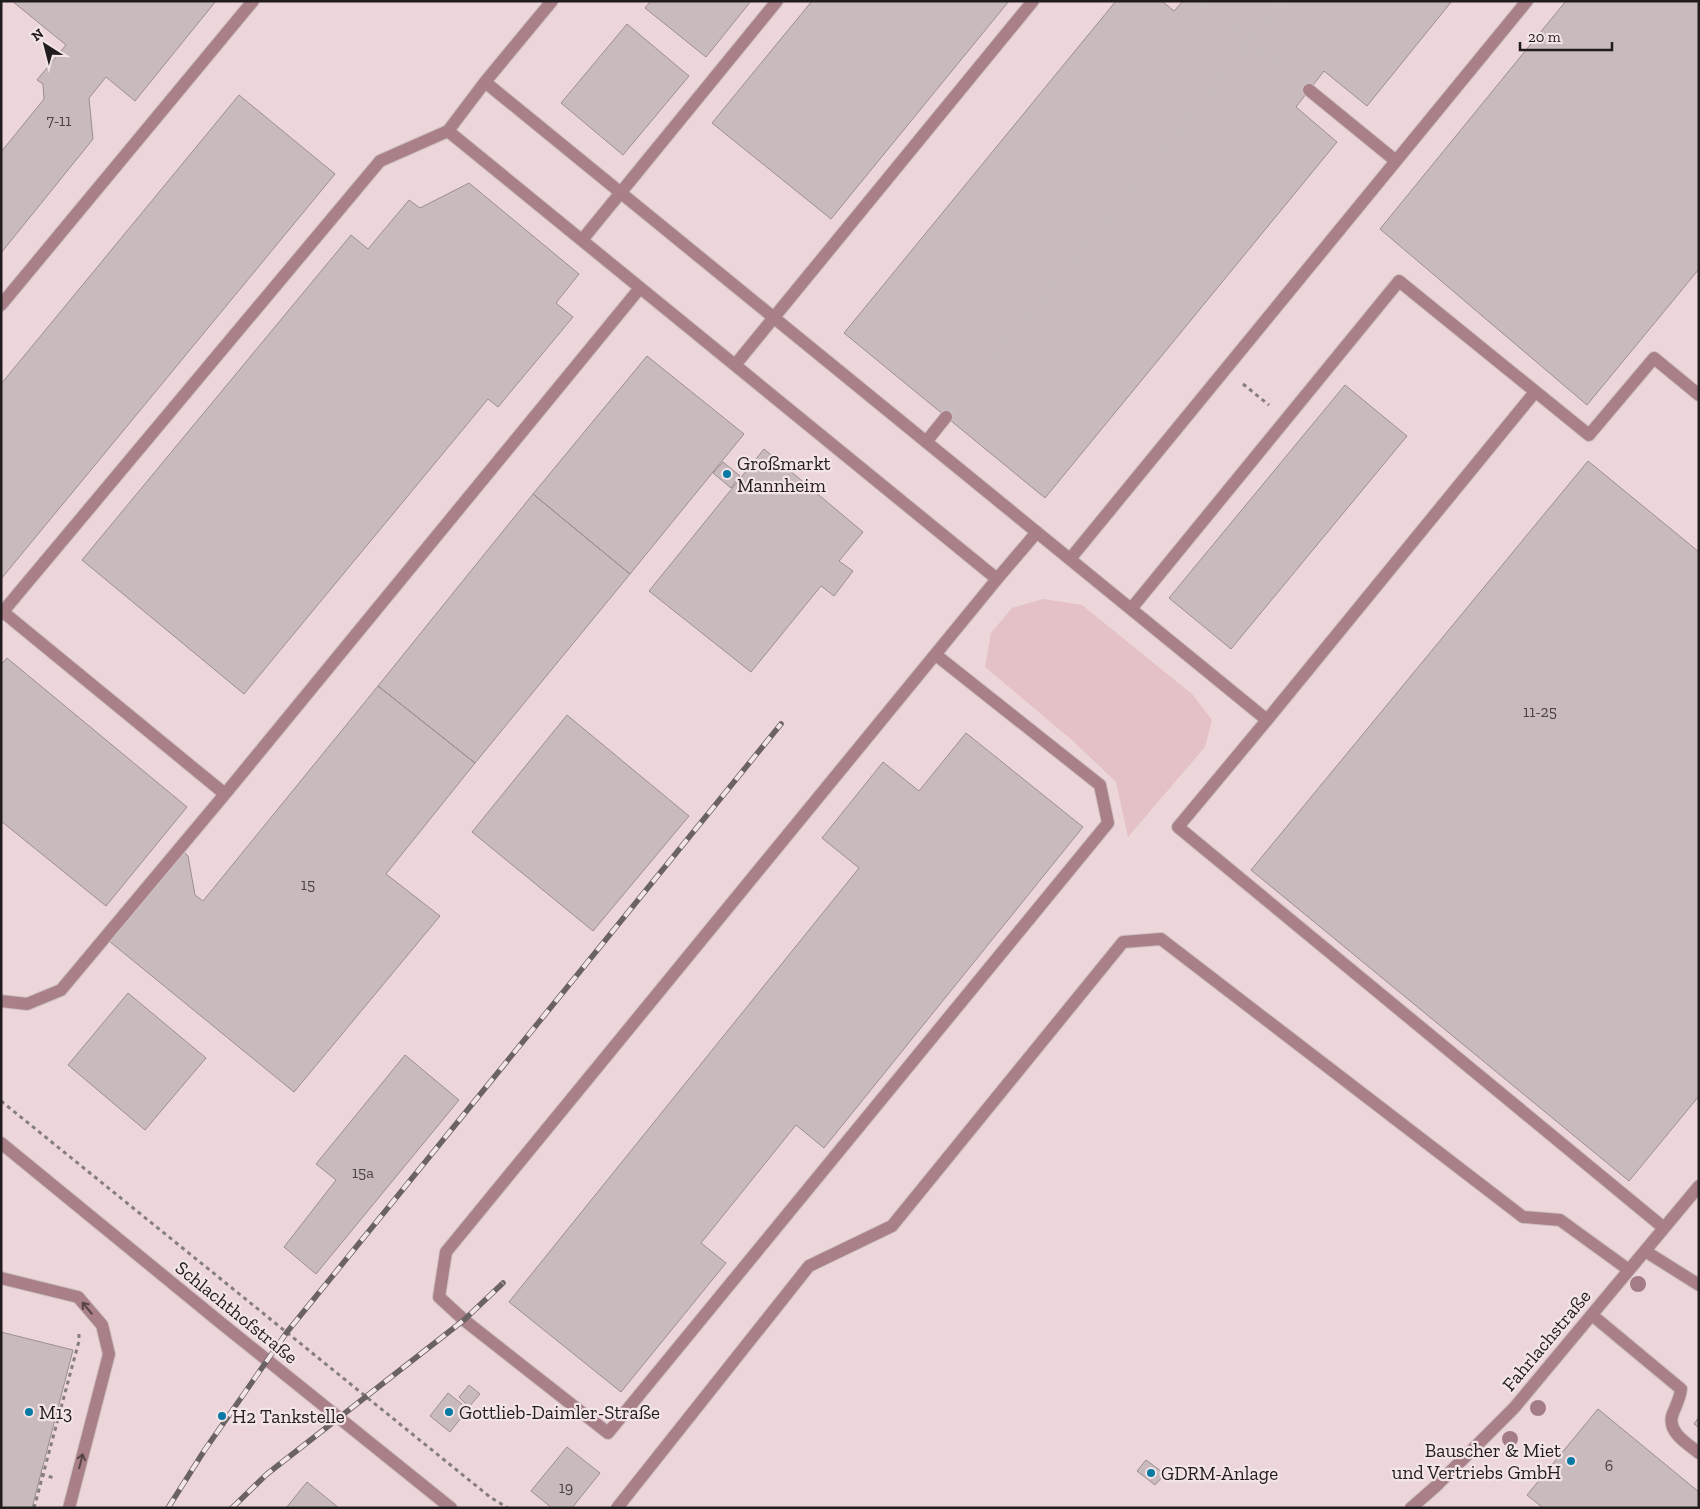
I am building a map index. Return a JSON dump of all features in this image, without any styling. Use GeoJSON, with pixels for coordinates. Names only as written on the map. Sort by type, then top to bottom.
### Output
{"type":"FeatureCollection","features":[{"type":"Feature","properties":{"kind":"street"},"geometry":{"type":"LineString","coordinates":[[1,305],[254,1]]}},
{"type":"Feature","properties":{"kind":"street"},"geometry":{"type":"LineString","coordinates":[[225,794],[2,613],[380,161],[448,131],[485,82],[552,1]]}},
{"type":"Feature","properties":{"kind":"street"},"geometry":{"type":"LineString","coordinates":[[582,240],[777,1]]}},
{"type":"Feature","properties":{"kind":"street"},"geometry":{"type":"LineString","coordinates":[[735,365],[1033,1]]}},
{"type":"Feature","properties":{"kind":"street"},"geometry":{"type":"LineString","coordinates":[[1070,559],[1527,1]]}},
{"type":"Feature","properties":{"kind":"street"},"geometry":{"type":"LineString","coordinates":[[485,82],[1267,720]]}},
{"type":"Feature","properties":{"kind":"street"},"geometry":{"type":"LineString","coordinates":[[1309,90],[1396,161]]}},
{"type":"Feature","properties":{"kind":"street"},"geometry":{"type":"LineString","coordinates":[[448,131],[997,579]]}},
{"type":"Feature","properties":{"kind":"street"},"geometry":{"type":"LineString","coordinates":[[1131,609],[1400,281],[1589,435],[1654,358],[1699,394]]}},
{"type":"Feature","properties":{"kind":"street"},"geometry":{"type":"LineString","coordinates":[[1,1001],[26,1004],[61,990],[225,794],[640,288]]}},
{"type":"Feature","properties":{"kind":"street"},"geometry":{"type":"LineString","coordinates":[[1535,392],[1178,827],[1664,1228]]}},
{"type":"Feature","properties":{"kind":"street"},"geometry":{"type":"LineString","coordinates":[[926,442],[946,417]]}},
{"type":"Feature","properties":{"kind":"street"},"geometry":{"type":"LineString","coordinates":[[936,655],[1100,785],[1108,823],[608,1433],[464,1320],[439,1297],[446,1252],[997,579],[1037,532]]}},
{"type":"Feature","properties":{"kind":"street"},"geometry":{"type":"LineString","coordinates":[[617,1508],[809,1266],[892,1226],[1122,942],[1161,939],[1523,1217],[1560,1220],[1629,1270]]}},
{"type":"Feature","properties":{"kind":"street","name":"Schlachthofstraße"},"geometry":{"type":"LineString","coordinates":[[1,1143],[449,1507]]}},
{"type":"Feature","properties":{"kind":"street","name":"Fahrlachstraße"},"geometry":{"type":"LineString","coordinates":[[1411,1508],[1435,1488],[1514,1408],[1699,1186]]}},
{"type":"Feature","properties":{"kind":"street"},"geometry":{"type":"LineString","coordinates":[[1645,1251],[1699,1285]]}},
{"type":"Feature","properties":{"kind":"street"},"geometry":{"type":"LineString","coordinates":[[1,1278],[78,1297],[102,1326],[109,1354],[69,1508]]}},
{"type":"Feature","properties":{"kind":"street"},"geometry":{"type":"LineString","coordinates":[[1592,1315],[1681,1389],[1679,1400],[1671,1419],[1676,1435],[1699,1453]]}},
{"type":"Feature","properties":{"kind":"path"},"geometry":{"type":"LineString","coordinates":[[1225,369],[1286,418]]}},
{"type":"Feature","properties":{"kind":"path"},"geometry":{"type":"LineString","coordinates":[[1,1101],[467,1478],[508,1508]]}},
{"type":"Feature","properties":{"kind":"path"},"geometry":{"type":"LineString","coordinates":[[34,1508],[79,1341],[78,1297]]}},
{"type":"Feature","properties":{"kind":"shaded area"},"geometry":{"type":"Polygon","coordinates":[[[1,1],[1699,1],[1699,1508],[1,1508],[1,1]]]}},
{"type":"Feature","properties":{"kind":"shaded area"},"geometry":{"type":"Polygon","coordinates":[[[1043,599],[1082,605],[1192,694],[1212,720],[1205,747],[1128,837],[1116,782],[1073,741],[985,667],[991,633],[1012,608],[1043,599]]]}},
{"type":"Feature","properties":{"kind":"building"},"geometry":{"type":"Polygon","coordinates":[[[12,1],[216,1],[135,101],[106,77],[89,98],[93,139],[1,253],[1,152],[44,99],[43,84],[37,80],[66,45],[12,1]]]}},
{"type":"Feature","properties":{"kind":"building"},"geometry":{"type":"Polygon","coordinates":[[[651,1],[751,1],[706,57],[645,8],[651,1]]]}},
{"type":"Feature","properties":{"kind":"building"},"geometry":{"type":"Polygon","coordinates":[[[812,1],[1009,1],[831,219],[712,123],[812,1]]]}},
{"type":"Feature","properties":{"kind":"building"},"geometry":{"type":"Polygon","coordinates":[[[1116,1],[1162,1],[1174,11],[1183,1],[1452,1],[1367,106],[1324,71],[1296,107],[1337,142],[1045,498],[844,333],[1116,1]]]}},
{"type":"Feature","properties":{"kind":"building"},"geometry":{"type":"Polygon","coordinates":[[[1566,1],[1699,1],[1699,269],[1587,405],[1380,229],[1566,1]]]}},
{"type":"Feature","properties":{"kind":"building"},"geometry":{"type":"Polygon","coordinates":[[[627,24],[689,76],[623,155],[561,103],[627,24]]]}},
{"type":"Feature","properties":{"kind":"building"},"geometry":{"type":"Polygon","coordinates":[[[239,95],[335,174],[1,579],[1,384],[239,95]]]}},
{"type":"Feature","properties":{"kind":"building"},"geometry":{"type":"Polygon","coordinates":[[[469,183],[579,274],[556,303],[573,317],[498,407],[488,399],[244,694],[82,560],[351,235],[368,249],[409,200],[420,208],[469,183]]]}},
{"type":"Feature","properties":{"kind":"building"},"geometry":{"type":"Polygon","coordinates":[[[647,356],[744,434],[630,574],[533,494],[647,356]]]}},
{"type":"Feature","properties":{"kind":"building"},"geometry":{"type":"Polygon","coordinates":[[[1345,385],[1407,436],[1231,649],[1169,598],[1345,385]]]}},
{"type":"Feature","properties":{"kind":"building"},"geometry":{"type":"Polygon","coordinates":[[[764,449],[863,532],[839,561],[853,571],[834,596],[821,586],[751,672],[649,591],[764,449]]]}},
{"type":"Feature","properties":{"kind":"building"},"geometry":{"type":"Polygon","coordinates":[[[1588,461],[1699,552],[1699,1096],[1629,1181],[1251,870],[1588,461]]]}},
{"type":"Feature","properties":{"kind":"building","name":"Großmarkt Mannheim"},"geometry":{"type":"Polygon","coordinates":[[[723,462],[740,476],[731,488],[713,473],[723,462]]]}},
{"type":"Feature","properties":{"kind":"building"},"geometry":{"type":"Polygon","coordinates":[[[533,494],[630,574],[475,763],[378,686],[533,494]]]}},
{"type":"Feature","properties":{"kind":"building"},"geometry":{"type":"Polygon","coordinates":[[[7,658],[187,807],[106,906],[1,821],[1,665],[7,658]]]}},
{"type":"Feature","properties":{"kind":"building"},"geometry":{"type":"Polygon","coordinates":[[[378,686],[475,763],[386,874],[440,916],[294,1092],[109,941],[182,850],[188,856],[195,895],[203,901],[378,686]]]}},
{"type":"Feature","properties":{"kind":"building"},"geometry":{"type":"Polygon","coordinates":[[[567,715],[689,816],[593,931],[472,832],[567,715]]]}},
{"type":"Feature","properties":{"kind":"building"},"geometry":{"type":"Polygon","coordinates":[[[966,733],[1083,827],[824,1148],[796,1125],[701,1243],[726,1263],[621,1392],[509,1302],[859,868],[822,838],[883,762],[919,791],[966,733]]]}},
{"type":"Feature","properties":{"kind":"building"},"geometry":{"type":"Polygon","coordinates":[[[128,993],[206,1058],[145,1130],[68,1065],[128,993]]]}},
{"type":"Feature","properties":{"kind":"building"},"geometry":{"type":"Polygon","coordinates":[[[405,1055],[459,1100],[316,1274],[284,1247],[336,1180],[316,1164],[405,1055]]]}},
{"type":"Feature","properties":{"kind":"building","name":"M13"},"geometry":{"type":"Polygon","coordinates":[[[1,1332],[73,1350],[32,1508],[1,1508],[1,1332]]]}},
{"type":"Feature","properties":{"kind":"building","name":"Gottlieb-Daimler-Straße"},"geometry":{"type":"Polygon","coordinates":[[[469,1385],[480,1394],[469,1407],[459,1397],[469,1385]]]}},
{"type":"Feature","properties":{"kind":"building","name":"Gottlieb-Daimler-Straße"},"geometry":{"type":"Polygon","coordinates":[[[448,1393],[468,1409],[450,1432],[430,1416],[448,1393]]]}},
{"type":"Feature","properties":{"kind":"building"},"geometry":{"type":"Polygon","coordinates":[[[1598,1409],[1699,1492],[1699,1508],[1543,1508],[1527,1495],[1598,1409]]]}},
{"type":"Feature","properties":{"kind":"building"},"geometry":{"type":"Polygon","coordinates":[[[1699,1417],[1699,1428],[1694,1424],[1699,1417]]]}},
{"type":"Feature","properties":{"kind":"building"},"geometry":{"type":"Polygon","coordinates":[[[567,1447],[600,1473],[572,1508],[552,1508],[531,1491],[567,1447]]]}},
{"type":"Feature","properties":{"kind":"building","name":"GDRM-Anlage"},"geometry":{"type":"Polygon","coordinates":[[[1146,1460],[1165,1474],[1155,1485],[1137,1471],[1146,1460]]]}},
{"type":"Feature","properties":{"kind":"building"},"geometry":{"type":"Polygon","coordinates":[[[307,1482],[339,1508],[286,1508],[307,1482]]]}},
{"type":"Feature","properties":{"kind":"tunnel"},"geometry":{"type":"LineString","coordinates":[[1201,1],[1309,90]]}},
{"type":"Feature","properties":{"kind":"tunnel"},"geometry":{"type":"LineString","coordinates":[[946,417],[1284,1]]}},
{"type":"Feature","properties":{"kind":"railway"},"geometry":{"type":"LineString","coordinates":[[168,1508],[204,1451],[287,1332],[781,724]]}},
{"type":"Feature","properties":{"kind":"railway"},"geometry":{"type":"LineString","coordinates":[[232,1508],[267,1474],[464,1320],[503,1283]]}},
{"type":"Feature","properties":{"kind":"place","name":"Großmarkt Mannheim"},"geometry":{"type":"Point","coordinates":[727,474]}},
{"type":"Feature","properties":{"kind":"place","name":"M13"},"geometry":{"type":"Point","coordinates":[29,1412]}},
{"type":"Feature","properties":{"kind":"place","name":"Gottlieb-Daimler-Straße"},"geometry":{"type":"Point","coordinates":[449,1412]}},
{"type":"Feature","properties":{"kind":"place","name":"H2 Tankstelle"},"geometry":{"type":"Point","coordinates":[222,1416]}},
{"type":"Feature","properties":{"kind":"place","name":"Bauscher & Miet und Vertriebs GmbH"},"geometry":{"type":"Point","coordinates":[1571,1461]}},
{"type":"Feature","properties":{"kind":"place","name":"GDRM-Anlage"},"geometry":{"type":"Point","coordinates":[1151,1473]}}]}
